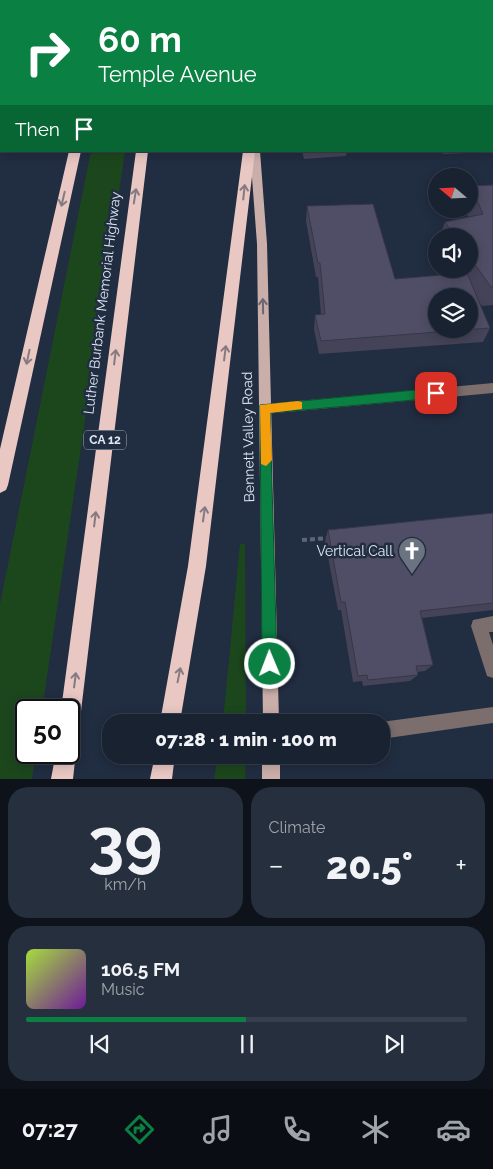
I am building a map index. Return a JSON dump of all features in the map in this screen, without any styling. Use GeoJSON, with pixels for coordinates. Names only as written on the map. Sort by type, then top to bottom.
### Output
{"type":"FeatureCollection","features":[{"type":"Feature","properties":{"kind":"highway"},"geometry":{"type":"LineString","coordinates":[[0,485],[75,152]]}},
{"type":"Feature","properties":{"kind":"highway","name":"Luther Burbank Memorial Highway"},"geometry":{"type":"LineString","coordinates":[[73,699],[142,152]]}},
{"type":"Feature","properties":{"kind":"highway"},"geometry":{"type":"LineString","coordinates":[[171,714],[199,556],[249,152]]}},
{"type":"Feature","properties":{"kind":"highway"},"geometry":{"type":"LineString","coordinates":[[62,779],[64,764]]}},
{"type":"Feature","properties":{"kind":"highway"},"geometry":{"type":"LineString","coordinates":[[160,779],[162,764]]}},
{"type":"Feature","properties":{"kind":"main road","name":"Bennett Valley Road"},"geometry":{"type":"LineString","coordinates":[[255,152],[262,244],[271,714]]}},
{"type":"Feature","properties":{"kind":"main road"},"geometry":{"type":"LineString","coordinates":[[271,764],[271,779]]}},
{"type":"Feature","properties":{"kind":"street"},"geometry":{"type":"LineString","coordinates":[[264,409],[493,388]]}},
{"type":"Feature","properties":{"kind":"street"},"geometry":{"type":"LineString","coordinates":[[493,624],[479,626],[493,670]]}},
{"type":"Feature","properties":{"kind":"street"},"geometry":{"type":"LineString","coordinates":[[390,730],[493,714]]}},
{"type":"Feature","properties":{"kind":"path"},"geometry":{"type":"LineString","coordinates":[[302,540],[331,537]]}},
{"type":"Feature","properties":{"kind":"green space"},"geometry":{"type":"Polygon","coordinates":[[[91,152],[125,152],[44,699],[15,699],[15,764],[34,764],[32,779],[0,779],[0,604],[91,152]]]}},
{"type":"Feature","properties":{"kind":"green space"},"geometry":{"type":"Polygon","coordinates":[[[240,544],[245,544],[246,714],[224,714],[240,544]]]}},
{"type":"Feature","properties":{"kind":"green space"},"geometry":{"type":"Polygon","coordinates":[[[216,764],[246,764],[245,779],[214,779],[216,764]]]}},
{"type":"Feature","properties":{"kind":"building"},"geometry":{"type":"Polygon","coordinates":[[[493,185],[493,287],[491,287],[478,269],[478,228],[449,228],[445,222],[464,218],[478,218],[478,215],[483,214],[478,202],[478,186],[493,185]]]}},
{"type":"Feature","properties":{"kind":"building"},"geometry":{"type":"Polygon","coordinates":[[[373,204],[395,279],[428,276],[428,278],[469,278],[473,288],[428,288],[428,333],[321,341],[315,315],[325,314],[320,263],[318,263],[307,206],[373,204]]]}},
{"type":"Feature","properties":{"kind":"building"},"geometry":{"type":"Polygon","coordinates":[[[478,299],[490,328],[478,329],[478,299]]]}},
{"type":"Feature","properties":{"kind":"building","name":"Vertical Call"},"geometry":{"type":"Polygon","coordinates":[[[493,513],[493,603],[420,611],[433,665],[416,666],[418,675],[368,680],[367,675],[358,676],[345,602],[341,602],[328,530],[493,513]]]}},
{"type":"Feature","properties":{"kind":"slow traffic"},"geometry":{"type":"LineString","coordinates":[[266,460],[264,409],[298,406]]}},
{"type":"Feature","properties":{"kind":"place","name":"Vertical Call"},"geometry":{"type":"Point","coordinates":[412,575]}},
{"type":"Feature","properties":{"kind":"route"},"geometry":{"type":"LineString","coordinates":[[270,664],[264,409],[436,393]]}}]}
